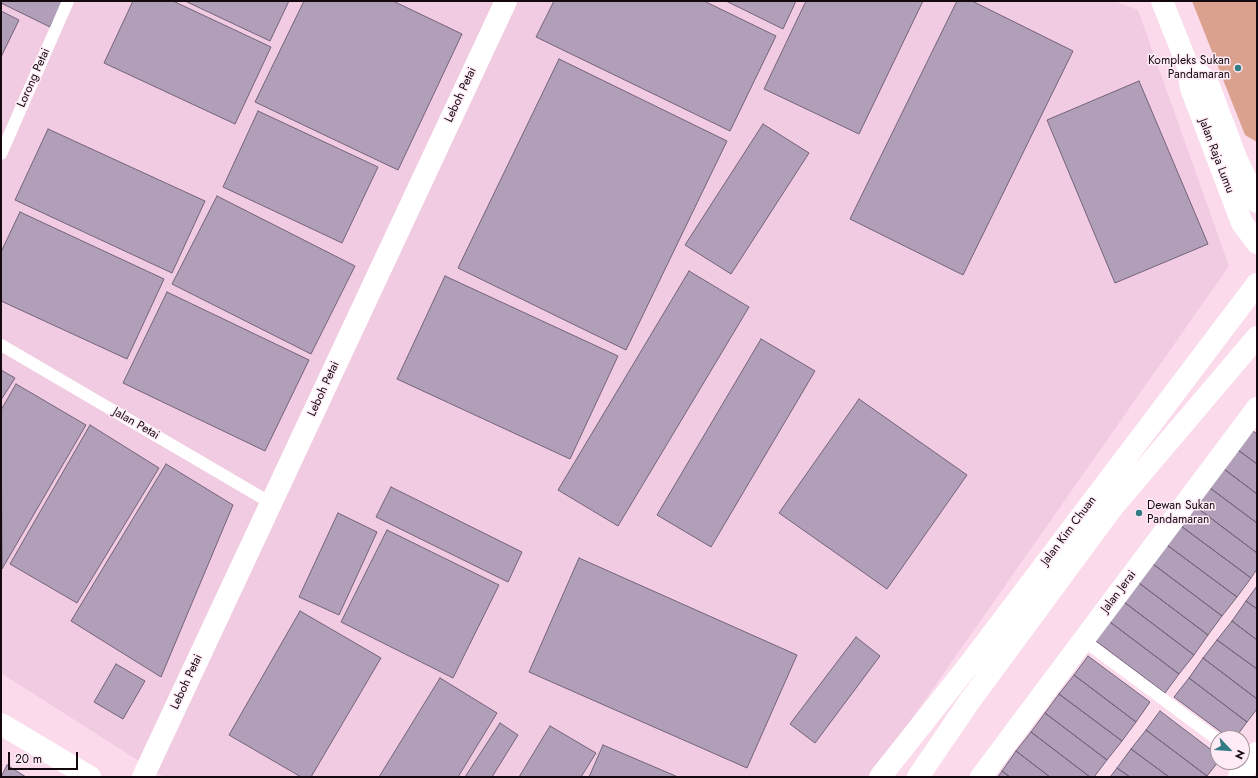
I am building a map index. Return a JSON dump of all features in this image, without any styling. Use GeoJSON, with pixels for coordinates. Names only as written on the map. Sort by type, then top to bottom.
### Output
{"type":"FeatureCollection","features":[{"type":"Feature","properties":{"kind":"street","name":"Leboh Petai"},"geometry":{"type":"LineString","coordinates":[[143,777],[506,1]]}},
{"type":"Feature","properties":{"kind":"street","name":"Jalan Raja Lumu"},"geometry":{"type":"LineString","coordinates":[[1162,1],[1187,64],[1190,88],[1242,223],[1257,243]]}},
{"type":"Feature","properties":{"kind":"street","name":"Jalan Raja Lumu"},"geometry":{"type":"LineString","coordinates":[[1187,64],[1207,80],[1236,158],[1257,202]]}},
{"type":"Feature","properties":{"kind":"street"},"geometry":{"type":"LineString","coordinates":[[1236,158],[1257,169]]}},
{"type":"Feature","properties":{"kind":"street","name":"Jalan Kim Chuan"},"geometry":{"type":"LineString","coordinates":[[880,777],[972,661],[1257,284]]}},
{"type":"Feature","properties":{"kind":"street"},"geometry":{"type":"LineString","coordinates":[[918,777],[969,702],[1112,508],[1251,344],[1257,323]]}},
{"type":"Feature","properties":{"kind":"street","name":"Jalan Jerai"},"geometry":{"type":"LineString","coordinates":[[981,777],[1257,408]]}},
{"type":"Feature","properties":{"kind":"street"},"geometry":{"type":"LineString","coordinates":[[1,724],[90,777]]}},
{"type":"Feature","properties":{"kind":"lane","name":"Lorong Petai"},"geometry":{"type":"LineString","coordinates":[[1,154],[68,1]]}},
{"type":"Feature","properties":{"kind":"lane","name":"Jalan Petai"},"geometry":{"type":"LineString","coordinates":[[1,345],[271,503]]}},
{"type":"Feature","properties":{"kind":"lane"},"geometry":{"type":"LineString","coordinates":[[1083,640],[1210,734]]}},
{"type":"Feature","properties":{"kind":"shaded area"},"geometry":{"type":"Polygon","coordinates":[[[1,1],[1114,1],[1138,10],[1229,266],[871,777],[164,777],[1,673],[1,1]]]}},
{"type":"Feature","properties":{"kind":"shaded area","name":"Kompleks Sukan Pandamaran"},"geometry":{"type":"Polygon","coordinates":[[[1192,1],[1257,1],[1257,142],[1245,135],[1192,1]]]}},
{"type":"Feature","properties":{"kind":"building"},"geometry":{"type":"Polygon","coordinates":[[[1,1],[63,1],[50,27],[1,3],[1,1]]]}},
{"type":"Feature","properties":{"kind":"building"},"geometry":{"type":"Polygon","coordinates":[[[133,1],[173,1],[271,47],[235,124],[104,63],[133,1]]]}},
{"type":"Feature","properties":{"kind":"building"},"geometry":{"type":"Polygon","coordinates":[[[185,1],[289,1],[270,41],[185,1]]]}},
{"type":"Feature","properties":{"kind":"building"},"geometry":{"type":"Polygon","coordinates":[[[304,1],[393,1],[462,34],[398,170],[255,102],[304,1]]]}},
{"type":"Feature","properties":{"kind":"building"},"geometry":{"type":"Polygon","coordinates":[[[554,1],[704,1],[776,36],[730,131],[536,37],[554,1]]]}},
{"type":"Feature","properties":{"kind":"building"},"geometry":{"type":"Polygon","coordinates":[[[726,1],[796,1],[783,29],[726,1]]]}},
{"type":"Feature","properties":{"kind":"building"},"geometry":{"type":"Polygon","coordinates":[[[806,1],[923,1],[859,134],[764,89],[806,1]]]}},
{"type":"Feature","properties":{"kind":"building"},"geometry":{"type":"Polygon","coordinates":[[[957,1],[972,1],[1073,51],[963,275],[850,219],[957,1]]]}},
{"type":"Feature","properties":{"kind":"building"},"geometry":{"type":"Polygon","coordinates":[[[1,11],[19,20],[1,57],[1,11]]]}},
{"type":"Feature","properties":{"kind":"building"},"geometry":{"type":"Polygon","coordinates":[[[559,59],[727,141],[626,350],[458,268],[559,59]]]}},
{"type":"Feature","properties":{"kind":"building"},"geometry":{"type":"Polygon","coordinates":[[[1139,81],[1208,244],[1115,283],[1047,120],[1139,81]]]}},
{"type":"Feature","properties":{"kind":"building"},"geometry":{"type":"Polygon","coordinates":[[[258,111],[378,167],[342,243],[223,187],[258,111]]]}},
{"type":"Feature","properties":{"kind":"building"},"geometry":{"type":"Polygon","coordinates":[[[763,124],[809,153],[731,274],[685,245],[763,124]]]}},
{"type":"Feature","properties":{"kind":"building"},"geometry":{"type":"Polygon","coordinates":[[[48,129],[205,201],[172,273],[15,200],[48,129]]]}},
{"type":"Feature","properties":{"kind":"building"},"geometry":{"type":"Polygon","coordinates":[[[217,196],[355,266],[311,354],[172,284],[217,196]]]}},
{"type":"Feature","properties":{"kind":"building"},"geometry":{"type":"Polygon","coordinates":[[[20,212],[164,279],[127,359],[1,301],[1,252],[20,212]]]}},
{"type":"Feature","properties":{"kind":"building"},"geometry":{"type":"Polygon","coordinates":[[[689,271],[749,307],[618,526],[558,490],[689,271]]]}},
{"type":"Feature","properties":{"kind":"building"},"geometry":{"type":"Polygon","coordinates":[[[445,276],[618,356],[570,459],[397,379],[445,276]]]}},
{"type":"Feature","properties":{"kind":"building"},"geometry":{"type":"Polygon","coordinates":[[[167,292],[309,360],[265,451],[123,383],[167,292]]]}},
{"type":"Feature","properties":{"kind":"building"},"geometry":{"type":"Polygon","coordinates":[[[761,339],[815,371],[711,547],[657,515],[761,339]]]}},
{"type":"Feature","properties":{"kind":"building"},"geometry":{"type":"Polygon","coordinates":[[[1,370],[15,378],[1,400],[1,370]]]}},
{"type":"Feature","properties":{"kind":"building"},"geometry":{"type":"Polygon","coordinates":[[[16,384],[86,425],[2,569],[1,410],[16,384]]]}},
{"type":"Feature","properties":{"kind":"building"},"geometry":{"type":"Polygon","coordinates":[[[859,399],[967,475],[887,589],[779,513],[859,399]]]}},
{"type":"Feature","properties":{"kind":"building"},"geometry":{"type":"Polygon","coordinates":[[[90,425],[159,468],[77,603],[10,564],[90,425]]]}},
{"type":"Feature","properties":{"kind":"building"},"geometry":{"type":"Polygon","coordinates":[[[1253,431],[1257,434],[1257,464],[1238,450],[1253,431]]]}},
{"type":"Feature","properties":{"kind":"building"},"geometry":{"type":"Polygon","coordinates":[[[1238,450],[1257,464],[1257,494],[1224,469],[1238,450]]]}},
{"type":"Feature","properties":{"kind":"building"},"geometry":{"type":"Polygon","coordinates":[[[166,464],[233,505],[161,677],[71,621],[166,464]]]}},
{"type":"Feature","properties":{"kind":"building"},"geometry":{"type":"Polygon","coordinates":[[[1224,469],[1257,494],[1257,523],[1210,488],[1224,469]]]}},
{"type":"Feature","properties":{"kind":"building"},"geometry":{"type":"Polygon","coordinates":[[[391,487],[522,552],[508,582],[376,517],[391,487]]]}},
{"type":"Feature","properties":{"kind":"building"},"geometry":{"type":"Polygon","coordinates":[[[1210,488],[1257,523],[1257,553],[1196,507],[1210,488]]]}},
{"type":"Feature","properties":{"kind":"building"},"geometry":{"type":"Polygon","coordinates":[[[1196,507],[1257,553],[1257,569],[1251,578],[1181,526],[1196,507]]]}},
{"type":"Feature","properties":{"kind":"building"},"geometry":{"type":"Polygon","coordinates":[[[338,513],[377,532],[339,615],[299,597],[338,513]]]}},
{"type":"Feature","properties":{"kind":"building"},"geometry":{"type":"Polygon","coordinates":[[[1181,526],[1251,578],[1237,597],[1167,545],[1181,526]]]}},
{"type":"Feature","properties":{"kind":"building"},"geometry":{"type":"Polygon","coordinates":[[[387,530],[499,585],[453,678],[341,622],[387,530]]]}},
{"type":"Feature","properties":{"kind":"building"},"geometry":{"type":"Polygon","coordinates":[[[1167,545],[1237,597],[1222,616],[1153,564],[1167,545]]]}},
{"type":"Feature","properties":{"kind":"building"},"geometry":{"type":"Polygon","coordinates":[[[579,558],[797,655],[747,768],[529,672],[579,558]]]}},
{"type":"Feature","properties":{"kind":"building"},"geometry":{"type":"Polygon","coordinates":[[[1153,564],[1222,616],[1208,635],[1139,583],[1153,564]]]}},
{"type":"Feature","properties":{"kind":"building"},"geometry":{"type":"Polygon","coordinates":[[[1139,583],[1208,635],[1194,655],[1124,602],[1139,583]]]}},
{"type":"Feature","properties":{"kind":"building"},"geometry":{"type":"Polygon","coordinates":[[[1257,586],[1257,609],[1246,601],[1257,586]]]}},
{"type":"Feature","properties":{"kind":"building"},"geometry":{"type":"Polygon","coordinates":[[[1246,601],[1257,609],[1257,640],[1232,621],[1246,601]]]}},
{"type":"Feature","properties":{"kind":"building"},"geometry":{"type":"Polygon","coordinates":[[[1124,602],[1194,655],[1179,674],[1110,622],[1124,602]]]}},
{"type":"Feature","properties":{"kind":"building"},"geometry":{"type":"Polygon","coordinates":[[[300,611],[381,658],[311,777],[301,777],[229,735],[300,611]]]}},
{"type":"Feature","properties":{"kind":"building"},"geometry":{"type":"Polygon","coordinates":[[[1232,621],[1257,640],[1257,669],[1217,640],[1232,621]]]}},
{"type":"Feature","properties":{"kind":"building"},"geometry":{"type":"Polygon","coordinates":[[[1110,622],[1179,674],[1165,693],[1096,641],[1110,622]]]}},
{"type":"Feature","properties":{"kind":"building"},"geometry":{"type":"Polygon","coordinates":[[[856,637],[880,656],[815,743],[790,724],[856,637]]]}},
{"type":"Feature","properties":{"kind":"building"},"geometry":{"type":"Polygon","coordinates":[[[1217,640],[1257,669],[1257,699],[1203,658],[1217,640]]]}},
{"type":"Feature","properties":{"kind":"building"},"geometry":{"type":"Polygon","coordinates":[[[1088,656],[1150,702],[1136,722],[1074,675],[1088,656]]]}},
{"type":"Feature","properties":{"kind":"building"},"geometry":{"type":"Polygon","coordinates":[[[1203,658],[1257,699],[1257,709],[1247,722],[1189,678],[1203,658]]]}},
{"type":"Feature","properties":{"kind":"building"},"geometry":{"type":"Polygon","coordinates":[[[116,664],[145,681],[123,719],[94,702],[116,664]]]}},
{"type":"Feature","properties":{"kind":"building"},"geometry":{"type":"Polygon","coordinates":[[[1074,675],[1136,722],[1122,741],[1059,694],[1074,675]]]}},
{"type":"Feature","properties":{"kind":"building"},"geometry":{"type":"Polygon","coordinates":[[[440,678],[497,713],[458,777],[379,777],[440,678]]]}},
{"type":"Feature","properties":{"kind":"building"},"geometry":{"type":"Polygon","coordinates":[[[1189,678],[1247,722],[1241,730],[1218,730],[1174,697],[1189,678]]]}},
{"type":"Feature","properties":{"kind":"building"},"geometry":{"type":"Polygon","coordinates":[[[1059,694],[1122,741],[1107,760],[1045,713],[1059,694]]]}},
{"type":"Feature","properties":{"kind":"building"},"geometry":{"type":"Polygon","coordinates":[[[1160,711],[1210,749],[1210,770],[1212,770],[1207,776],[1146,730],[1160,711]]]}},
{"type":"Feature","properties":{"kind":"building"},"geometry":{"type":"Polygon","coordinates":[[[1045,713],[1107,760],[1094,777],[1090,777],[1031,732],[1045,713]]]}},
{"type":"Feature","properties":{"kind":"building"},"geometry":{"type":"Polygon","coordinates":[[[500,723],[518,735],[492,777],[465,777],[500,723]]]}},
{"type":"Feature","properties":{"kind":"building"},"geometry":{"type":"Polygon","coordinates":[[[550,726],[596,753],[581,777],[519,777],[550,726]]]}},
{"type":"Feature","properties":{"kind":"building"},"geometry":{"type":"Polygon","coordinates":[[[1146,730],[1207,777],[1169,777],[1131,749],[1146,730]]]}},
{"type":"Feature","properties":{"kind":"building"},"geometry":{"type":"Polygon","coordinates":[[[1031,732],[1090,777],[1050,777],[1016,751],[1031,732]]]}},
{"type":"Feature","properties":{"kind":"building"},"geometry":{"type":"Polygon","coordinates":[[[603,745],[678,777],[589,777],[603,745]]]}},
{"type":"Feature","properties":{"kind":"building"},"geometry":{"type":"Polygon","coordinates":[[[1131,749],[1169,777],[1130,777],[1117,768],[1131,749]]]}},
{"type":"Feature","properties":{"kind":"building"},"geometry":{"type":"Polygon","coordinates":[[[1016,751],[1050,777],[1010,777],[1002,771],[1016,751]]]}},
{"type":"Feature","properties":{"kind":"building"},"geometry":{"type":"Polygon","coordinates":[[[7,765],[26,777],[1,777],[7,765]]]}},
{"type":"Feature","properties":{"kind":"building"},"geometry":{"type":"Polygon","coordinates":[[[1117,768],[1130,777],[1110,777],[1117,768]]]}},
{"type":"Feature","properties":{"kind":"building"},"geometry":{"type":"Polygon","coordinates":[[[1002,771],[1010,777],[998,777],[1002,771]]]}},
{"type":"Feature","properties":{"kind":"place","name":"Kompleks Sukan Pandamaran"},"geometry":{"type":"Point","coordinates":[1238,68]}},
{"type":"Feature","properties":{"kind":"place","name":"Dewan Sukan Pandamaran"},"geometry":{"type":"Point","coordinates":[1139,513]}}]}
